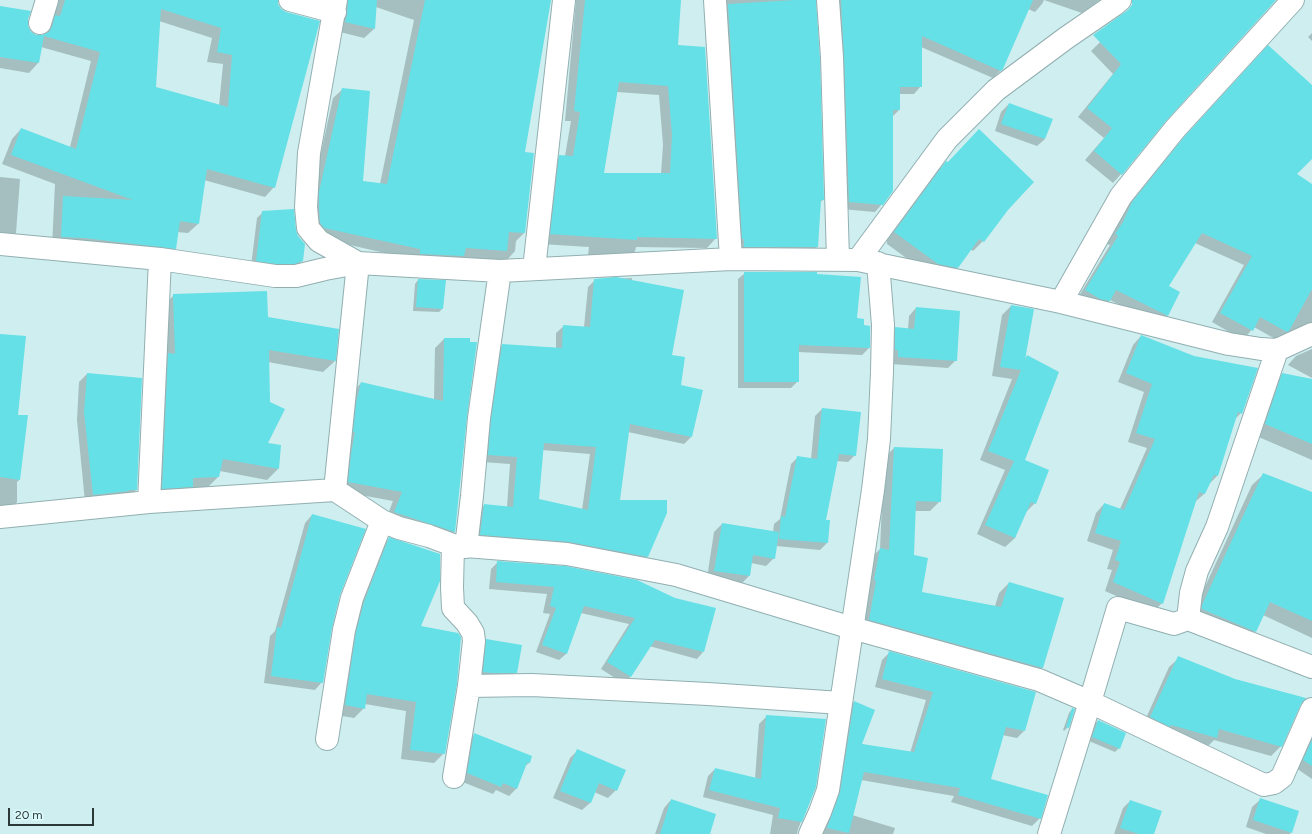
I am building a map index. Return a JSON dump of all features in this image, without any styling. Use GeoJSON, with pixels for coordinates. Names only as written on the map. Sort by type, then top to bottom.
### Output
{"type":"FeatureCollection","features":[{"type":"Feature","properties":{"kind":"street"},"geometry":{"type":"LineString","coordinates":[[40,23],[47,0]]}},
{"type":"Feature","properties":{"kind":"street"},"geometry":{"type":"LineString","coordinates":[[290,0],[336,6],[309,153],[306,207],[308,228],[319,241],[358,263]]}},
{"type":"Feature","properties":{"kind":"street"},"geometry":{"type":"LineString","coordinates":[[534,269],[564,0]]}},
{"type":"Feature","properties":{"kind":"street"},"geometry":{"type":"LineString","coordinates":[[715,0],[731,259]]}},
{"type":"Feature","properties":{"kind":"street"},"geometry":{"type":"LineString","coordinates":[[810,834],[828,790],[861,576],[879,439],[883,325],[858,261],[832,57],[828,0]]}},
{"type":"Feature","properties":{"kind":"street"},"geometry":{"type":"LineString","coordinates":[[858,261],[947,139],[996,90],[1120,0]]}},
{"type":"Feature","properties":{"kind":"street"},"geometry":{"type":"LineString","coordinates":[[1061,302],[1122,196],[1175,129],[1293,0]]}},
{"type":"Feature","properties":{"kind":"street"},"geometry":{"type":"LineString","coordinates":[[0,244],[160,259],[275,276],[296,276],[358,263],[500,271],[731,259],[858,261],[1061,302],[1229,344],[1277,350],[1312,334]]}},
{"type":"Feature","properties":{"kind":"street"},"geometry":{"type":"LineString","coordinates":[[149,502],[160,259]]}},
{"type":"Feature","properties":{"kind":"street"},"geometry":{"type":"LineString","coordinates":[[335,490],[358,263]]}},
{"type":"Feature","properties":{"kind":"street"},"geometry":{"type":"LineString","coordinates":[[454,777],[469,686],[474,640],[467,623],[453,608],[452,587],[472,496],[479,418],[500,271]]}},
{"type":"Feature","properties":{"kind":"street"},"geometry":{"type":"LineString","coordinates":[[1188,619],[1191,593],[1197,571],[1217,527],[1277,350]]}},
{"type":"Feature","properties":{"kind":"street"},"geometry":{"type":"LineString","coordinates":[[0,517],[149,502],[335,490],[382,521],[399,528],[460,546],[567,554],[676,575],[852,628],[1039,680],[1090,702],[1264,785],[1274,783],[1282,777],[1312,709]]}},
{"type":"Feature","properties":{"kind":"street"},"geometry":{"type":"LineString","coordinates":[[327,739],[344,630],[352,598],[382,521]]}},
{"type":"Feature","properties":{"kind":"street"},"geometry":{"type":"LineString","coordinates":[[1049,834],[1118,608],[1174,624],[1188,619],[1312,667]]}},
{"type":"Feature","properties":{"kind":"street"},"geometry":{"type":"LineString","coordinates":[[469,686],[539,685],[841,703]]}},
{"type":"Feature","properties":{"kind":"building"},"geometry":{"type":"Polygon","coordinates":[[[65,0],[278,0],[278,4],[281,9],[286,12],[320,21],[275,188],[207,169],[199,224],[180,221],[176,249],[84,238],[61,237],[63,196],[133,200],[11,155],[21,128],[76,149],[100,52],[44,36],[39,63],[0,57],[0,6],[31,11],[28,19],[28,26],[31,32],[36,35],[42,35],[49,32],[55,15],[60,16],[65,0]],[[161,9],[156,87],[228,107],[232,55],[217,52],[221,28],[161,9]]]}},
{"type":"Feature","properties":{"kind":"building"},"geometry":{"type":"Polygon","coordinates":[[[348,0],[377,0],[375,29],[345,22],[348,0]]]}},
{"type":"Feature","properties":{"kind":"building"},"geometry":{"type":"Polygon","coordinates":[[[425,0],[551,0],[525,152],[534,153],[525,233],[509,232],[507,251],[466,248],[464,256],[420,254],[420,249],[324,228],[320,223],[319,192],[342,88],[370,91],[363,181],[387,184],[425,0]]]}},
{"type":"Feature","properties":{"kind":"building"},"geometry":{"type":"Polygon","coordinates":[[[585,0],[681,0],[678,45],[705,47],[717,239],[637,237],[637,240],[550,234],[559,155],[573,156],[580,112],[574,111],[585,0]],[[619,82],[604,173],[670,173],[672,135],[668,86],[619,82]]]}},
{"type":"Feature","properties":{"kind":"building"},"geometry":{"type":"Polygon","coordinates":[[[816,0],[820,58],[824,200],[821,200],[818,247],[744,247],[744,239],[742,239],[728,4],[816,0]]]}},
{"type":"Feature","properties":{"kind":"building"},"geometry":{"type":"Polygon","coordinates":[[[841,0],[1033,0],[1001,71],[922,36],[922,87],[900,87],[900,110],[893,110],[893,191],[883,205],[849,202],[841,0]]]}},
{"type":"Feature","properties":{"kind":"building"},"geometry":{"type":"Polygon","coordinates":[[[1132,0],[1276,0],[1166,121],[1122,175],[1094,151],[1112,128],[1087,108],[1121,64],[1093,35],[1128,10],[1132,5],[1132,0]]]}},
{"type":"Feature","properties":{"kind":"building"},"geometry":{"type":"Polygon","coordinates":[[[1268,45],[1312,85],[1312,159],[1297,174],[1312,184],[1312,289],[1289,331],[1287,332],[1260,317],[1253,331],[1220,313],[1252,256],[1202,233],[1169,286],[1180,292],[1168,316],[1116,290],[1110,301],[1100,299],[1085,290],[1118,236],[1115,234],[1123,222],[1132,202],[1184,137],[1268,45]]]}},
{"type":"Feature","properties":{"kind":"building"},"geometry":{"type":"Polygon","coordinates":[[[1009,103],[1053,119],[1045,139],[1001,124],[1009,103]]]}},
{"type":"Feature","properties":{"kind":"building"},"geometry":{"type":"Polygon","coordinates":[[[979,129],[1034,182],[1008,210],[984,242],[979,239],[958,268],[938,264],[894,232],[946,161],[948,162],[979,129]]]}},
{"type":"Feature","properties":{"kind":"building"},"geometry":{"type":"Polygon","coordinates":[[[294,209],[296,230],[298,236],[305,244],[303,261],[295,264],[276,264],[256,261],[262,211],[294,209]]]}},
{"type":"Feature","properties":{"kind":"building"},"geometry":{"type":"Polygon","coordinates":[[[744,272],[817,272],[817,274],[861,277],[857,318],[864,319],[864,325],[870,326],[870,348],[799,345],[799,382],[744,382],[744,272]]]}},
{"type":"Feature","properties":{"kind":"building"},"geometry":{"type":"Polygon","coordinates":[[[616,277],[684,290],[672,355],[685,357],[681,385],[703,390],[692,437],[630,424],[620,500],[667,500],[667,513],[648,557],[569,542],[480,535],[484,504],[513,507],[517,457],[488,455],[491,419],[502,344],[562,348],[563,325],[590,327],[594,279],[616,277]],[[544,443],[539,499],[588,510],[596,447],[544,443]]]}},
{"type":"Feature","properties":{"kind":"building"},"geometry":{"type":"Polygon","coordinates":[[[418,279],[446,280],[443,309],[416,307],[418,279]]]}},
{"type":"Feature","properties":{"kind":"building"},"geometry":{"type":"Polygon","coordinates":[[[267,291],[268,317],[339,329],[336,361],[269,350],[270,402],[285,409],[268,443],[281,445],[279,469],[223,459],[219,477],[193,478],[193,487],[162,489],[168,353],[175,354],[173,294],[267,291]]]}},
{"type":"Feature","properties":{"kind":"building"},"geometry":{"type":"Polygon","coordinates":[[[1011,305],[1034,309],[1025,360],[1027,355],[1059,372],[1025,460],[1049,470],[1036,504],[1031,502],[1015,538],[985,525],[1014,461],[988,451],[1021,370],[1000,367],[1011,305]]]}},
{"type":"Feature","properties":{"kind":"building"},"geometry":{"type":"Polygon","coordinates":[[[916,307],[960,311],[957,361],[898,357],[898,350],[895,350],[895,327],[914,329],[916,307]]]}},
{"type":"Feature","properties":{"kind":"building"},"geometry":{"type":"Polygon","coordinates":[[[0,334],[26,336],[18,415],[28,415],[20,480],[0,477],[0,334]]]}},
{"type":"Feature","properties":{"kind":"building"},"geometry":{"type":"Polygon","coordinates":[[[1141,335],[1194,356],[1258,368],[1242,414],[1238,412],[1218,476],[1214,475],[1205,494],[1199,492],[1163,604],[1113,582],[1120,562],[1115,560],[1121,541],[1095,533],[1104,503],[1124,510],[1155,439],[1136,433],[1152,384],[1126,373],[1141,335]]]}},
{"type":"Feature","properties":{"kind":"building"},"geometry":{"type":"Polygon","coordinates":[[[444,338],[470,338],[470,342],[477,342],[467,417],[455,532],[394,512],[402,492],[348,482],[355,432],[353,432],[356,403],[361,382],[443,401],[444,338]]]}},
{"type":"Feature","properties":{"kind":"building"},"geometry":{"type":"Polygon","coordinates":[[[87,373],[142,378],[137,490],[93,495],[84,412],[87,373]]]}},
{"type":"Feature","properties":{"kind":"building"},"geometry":{"type":"Polygon","coordinates":[[[1282,373],[1312,379],[1312,444],[1265,424],[1282,373]]]}},
{"type":"Feature","properties":{"kind":"building"},"geometry":{"type":"Polygon","coordinates":[[[822,408],[861,412],[856,456],[839,454],[826,520],[830,520],[828,543],[779,539],[781,516],[785,517],[797,456],[817,459],[822,408]]]}},
{"type":"Feature","properties":{"kind":"building"},"geometry":{"type":"Polygon","coordinates":[[[894,447],[943,449],[941,502],[916,501],[914,555],[928,558],[922,592],[1001,607],[1009,582],[1064,598],[1043,668],[869,620],[880,548],[889,550],[894,447]]]}},
{"type":"Feature","properties":{"kind":"building"},"geometry":{"type":"Polygon","coordinates":[[[1263,473],[1312,492],[1312,621],[1270,602],[1256,632],[1202,609],[1202,605],[1263,473]]]}},
{"type":"Feature","properties":{"kind":"building"},"geometry":{"type":"Polygon","coordinates":[[[312,514],[366,529],[340,595],[332,628],[323,683],[271,676],[277,627],[281,628],[312,514]]]}},
{"type":"Feature","properties":{"kind":"building"},"geometry":{"type":"Polygon","coordinates":[[[722,523],[779,532],[775,559],[753,555],[750,576],[714,571],[722,523]]]}},
{"type":"Feature","properties":{"kind":"building"},"geometry":{"type":"Polygon","coordinates":[[[389,537],[440,554],[440,581],[421,626],[458,633],[461,637],[457,684],[445,754],[410,750],[416,702],[367,694],[365,709],[345,705],[356,632],[364,602],[389,537]]]}},
{"type":"Feature","properties":{"kind":"building"},"geometry":{"type":"Polygon","coordinates":[[[497,561],[565,566],[637,580],[675,598],[716,608],[704,652],[655,640],[631,677],[607,662],[635,618],[584,606],[567,654],[542,645],[556,608],[550,606],[554,587],[496,582],[497,561]]]}},
{"type":"Feature","properties":{"kind":"building"},"geometry":{"type":"Polygon","coordinates":[[[486,639],[522,645],[517,673],[483,672],[486,639]]]}},
{"type":"Feature","properties":{"kind":"building"},"geometry":{"type":"Polygon","coordinates":[[[889,651],[1036,692],[1025,731],[1006,727],[991,779],[1048,795],[1041,819],[958,795],[960,788],[864,772],[849,833],[827,828],[840,792],[854,701],[875,710],[862,744],[914,752],[933,692],[882,679],[889,651]]]}},
{"type":"Feature","properties":{"kind":"building"},"geometry":{"type":"Polygon","coordinates":[[[1178,656],[1235,679],[1306,698],[1301,704],[1282,747],[1219,729],[1217,738],[1171,725],[1170,727],[1150,717],[1178,656]]]}},
{"type":"Feature","properties":{"kind":"building"},"geometry":{"type":"Polygon","coordinates":[[[1072,708],[1075,709],[1069,728],[1066,727],[1072,708]]]}},
{"type":"Feature","properties":{"kind":"building"},"geometry":{"type":"Polygon","coordinates":[[[766,715],[826,719],[816,787],[802,822],[778,818],[780,808],[709,790],[715,768],[761,779],[766,715]]]}},
{"type":"Feature","properties":{"kind":"building"},"geometry":{"type":"Polygon","coordinates":[[[1098,720],[1126,733],[1120,749],[1092,737],[1098,720]]]}},
{"type":"Feature","properties":{"kind":"building"},"geometry":{"type":"Polygon","coordinates":[[[474,733],[532,756],[530,763],[527,763],[517,789],[503,783],[501,787],[467,773],[474,733]]]}},
{"type":"Feature","properties":{"kind":"building"},"geometry":{"type":"Polygon","coordinates":[[[1312,740],[1312,766],[1303,760],[1312,740]]]}},
{"type":"Feature","properties":{"kind":"building"},"geometry":{"type":"Polygon","coordinates":[[[577,749],[626,770],[617,791],[599,783],[591,803],[560,791],[577,749]]]}},
{"type":"Feature","properties":{"kind":"building"},"geometry":{"type":"Polygon","coordinates":[[[1260,798],[1299,811],[1292,833],[1253,820],[1260,798]]]}},
{"type":"Feature","properties":{"kind":"building"},"geometry":{"type":"Polygon","coordinates":[[[671,799],[716,814],[710,834],[660,834],[671,799]]]}},
{"type":"Feature","properties":{"kind":"building"},"geometry":{"type":"Polygon","coordinates":[[[1130,800],[1162,811],[1154,834],[1139,834],[1120,828],[1130,800]]]}}]}
